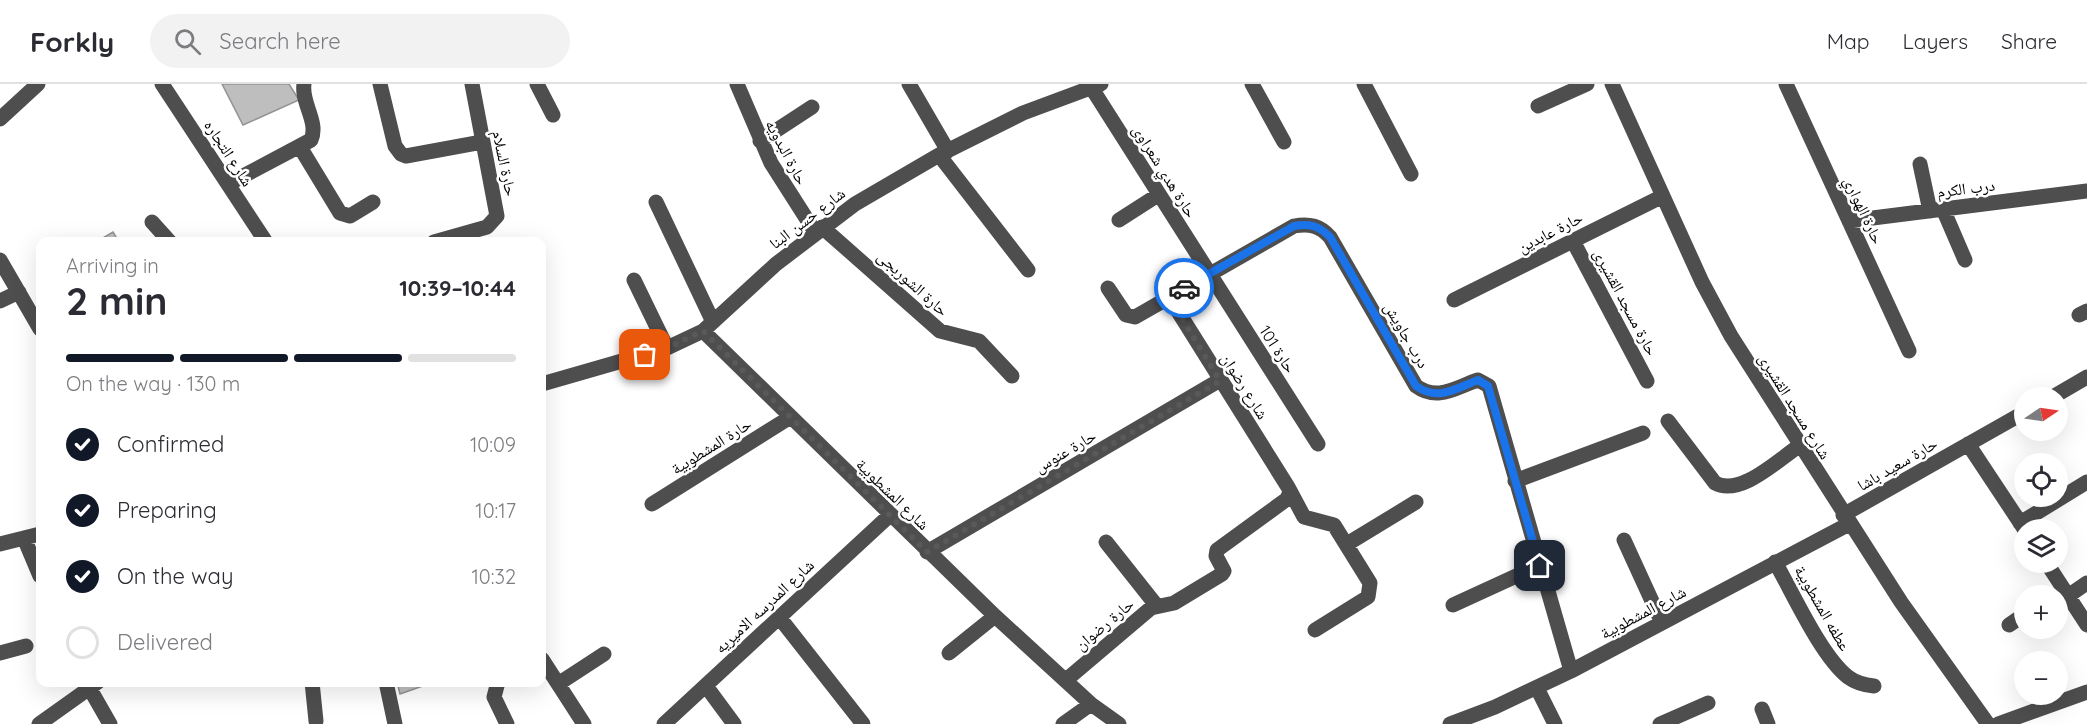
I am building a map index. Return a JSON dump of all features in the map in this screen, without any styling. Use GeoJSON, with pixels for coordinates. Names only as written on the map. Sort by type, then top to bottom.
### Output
{"type":"FeatureCollection","features":[{"type":"Feature","properties":{"kind":"street"},"geometry":{"type":"LineString","coordinates":[[0,118],[38,84]]}},
{"type":"Feature","properties":{"kind":"street","name":"شارع التجاره"},"geometry":{"type":"LineString","coordinates":[[162,84],[263,237]]}},
{"type":"Feature","properties":{"kind":"street"},"geometry":{"type":"LineString","coordinates":[[228,184],[311,140],[314,129],[304,98],[304,84]]}},
{"type":"Feature","properties":{"kind":"street"},"geometry":{"type":"LineString","coordinates":[[380,84],[395,146],[400,154],[406,156],[482,142]]}},
{"type":"Feature","properties":{"kind":"street","name":"حارة السلام"},"geometry":{"type":"LineString","coordinates":[[452,237],[487,227],[495,220],[497,212],[472,84]]}},
{"type":"Feature","properties":{"kind":"street"},"geometry":{"type":"LineString","coordinates":[[537,84],[553,114]]}},
{"type":"Feature","properties":{"kind":"street","name":"حارة البدويه"},"geometry":{"type":"LineString","coordinates":[[737,84],[760,141],[791,199],[819,230]]}},
{"type":"Feature","properties":{"kind":"street"},"geometry":{"type":"LineString","coordinates":[[909,84],[944,153],[1028,270]]}},
{"type":"Feature","properties":{"kind":"street"},"geometry":{"type":"LineString","coordinates":[[1251,84],[1284,142]]}},
{"type":"Feature","properties":{"kind":"street"},"geometry":{"type":"LineString","coordinates":[[1364,84],[1411,174]]}},
{"type":"Feature","properties":{"kind":"street"},"geometry":{"type":"LineString","coordinates":[[1538,106],[1587,84]]}},
{"type":"Feature","properties":{"kind":"street","name":"شارع مسجد القشيرى"},"geometry":{"type":"LineString","coordinates":[[1612,84],[1702,282],[1731,336],[1846,519],[1988,724]]}},
{"type":"Feature","properties":{"kind":"street","name":"شارع حسن البنا"},"geometry":{"type":"LineString","coordinates":[[546,383],[667,348],[708,327],[819,230],[864,198],[944,153],[1040,106],[1096,85]]}},
{"type":"Feature","properties":{"kind":"street","name":"حارة هدي شعراوى"},"geometry":{"type":"LineString","coordinates":[[1096,85],[1158,195],[1208,275]]}},
{"type":"Feature","properties":{"kind":"street","name":"حارة الهواري"},"geometry":{"type":"LineString","coordinates":[[1792,86],[1849,221],[1908,351]]}},
{"type":"Feature","properties":{"kind":"street"},"geometry":{"type":"LineString","coordinates":[[760,141],[812,107]]}},
{"type":"Feature","properties":{"kind":"street"},"geometry":{"type":"LineString","coordinates":[[300,147],[340,213],[350,216],[373,202]]}},
{"type":"Feature","properties":{"kind":"street"},"geometry":{"type":"LineString","coordinates":[[1920,164],[1937,210],[1965,260]]}},
{"type":"Feature","properties":{"kind":"street","name":"درب الكرم"},"geometry":{"type":"LineString","coordinates":[[1849,221],[2087,191]]}},
{"type":"Feature","properties":{"kind":"street"},"geometry":{"type":"LineString","coordinates":[[1119,220],[1158,195]]}},
{"type":"Feature","properties":{"kind":"street","name":"حارة عابدين"},"geometry":{"type":"LineString","coordinates":[[1454,300],[1663,196]]}},
{"type":"Feature","properties":{"kind":"street","name":"شارع المشطوبية"},"geometry":{"type":"LineString","coordinates":[[656,202],[708,327],[789,418],[889,516],[1091,704],[1119,724]]}},
{"type":"Feature","properties":{"kind":"street"},"geometry":{"type":"LineString","coordinates":[[152,222],[166,237]]}},
{"type":"Feature","properties":{"kind":"street","name":"درب جاويش"},"geometry":{"type":"LineString","coordinates":[[1108,288],[1126,315],[1132,317],[1294,226],[1314,225],[1324,230],[1416,386],[1432,394],[1441,394],[1478,380],[1486,382],[1571,671]]}},
{"type":"Feature","properties":{"kind":"street","name":"حارة الشوربجى"},"geometry":{"type":"LineString","coordinates":[[819,230],[940,331],[979,341],[1012,376]]}},
{"type":"Feature","properties":{"kind":"street","name":"حارة مسجد القشيرى"},"geometry":{"type":"LineString","coordinates":[[1574,241],[1647,381]]}},
{"type":"Feature","properties":{"kind":"street"},"geometry":{"type":"LineString","coordinates":[[0,261],[36,322]]}},
{"type":"Feature","properties":{"kind":"street","name":"حارة 101"},"geometry":{"type":"LineString","coordinates":[[1208,275],[1318,444]]}},
{"type":"Feature","properties":{"kind":"street"},"geometry":{"type":"LineString","coordinates":[[633,280],[667,348]]}},
{"type":"Feature","properties":{"kind":"street"},"geometry":{"type":"LineString","coordinates":[[0,301],[19,292]]}},
{"type":"Feature","properties":{"kind":"street","name":"شارع رضوان"},"geometry":{"type":"LineString","coordinates":[[1169,297],[1304,517],[1312,521],[1330,523],[1337,529],[1370,583],[1368,597],[1315,630]]}},
{"type":"Feature","properties":{"kind":"street"},"geometry":{"type":"LineString","coordinates":[[2068,388],[2087,377]]}},
{"type":"Feature","properties":{"kind":"street","name":"حارة عنوس"},"geometry":{"type":"LineString","coordinates":[[927,552],[1220,381]]}},
{"type":"Feature","properties":{"kind":"street","name":"حارة المشطوبية"},"geometry":{"type":"LineString","coordinates":[[652,504],[789,418]]}},
{"type":"Feature","properties":{"kind":"street","name":"حارة سعيد باشا"},"geometry":{"type":"LineString","coordinates":[[1846,519],[2014,418]]}},
{"type":"Feature","properties":{"kind":"street"},"geometry":{"type":"LineString","coordinates":[[1668,421],[1715,483],[1726,488],[1743,484],[1799,446]]}},
{"type":"Feature","properties":{"kind":"street"},"geometry":{"type":"LineString","coordinates":[[1515,481],[1643,433]]}},
{"type":"Feature","properties":{"kind":"street"},"geometry":{"type":"LineString","coordinates":[[1968,444],[2017,519]]}},
{"type":"Feature","properties":{"kind":"street"},"geometry":{"type":"LineString","coordinates":[[2032,519],[2087,482]]}},
{"type":"Feature","properties":{"kind":"street","name":"حارة رضوان"},"geometry":{"type":"LineString","coordinates":[[1066,680],[1156,605],[1174,603],[1222,574],[1224,571],[1216,556],[1217,550],[1287,499],[1289,494]]}},
{"type":"Feature","properties":{"kind":"street"},"geometry":{"type":"LineString","coordinates":[[1347,544],[1416,502]]}},
{"type":"Feature","properties":{"kind":"street","name":"شارع المدرسه الاميريه"},"geometry":{"type":"LineString","coordinates":[[664,724],[889,516]]}},
{"type":"Feature","properties":{"kind":"street","name":"شارع المشطوبية"},"geometry":{"type":"LineString","coordinates":[[1450,724],[1538,688],[1571,671],[1776,562],[1846,519]]}},
{"type":"Feature","properties":{"kind":"street"},"geometry":{"type":"LineString","coordinates":[[0,543],[36,535]]}},
{"type":"Feature","properties":{"kind":"street"},"geometry":{"type":"LineString","coordinates":[[24,538],[36,566]]}},
{"type":"Feature","properties":{"kind":"street"},"geometry":{"type":"LineString","coordinates":[[1624,540],[1662,623]]}},
{"type":"Feature","properties":{"kind":"street"},"geometry":{"type":"LineString","coordinates":[[1106,542],[1156,605]]}},
{"type":"Feature","properties":{"kind":"street","name":"عطفه المشطوبية"},"geometry":{"type":"LineString","coordinates":[[1776,562],[1834,664],[1849,678],[1860,684],[1874,686]]}},
{"type":"Feature","properties":{"kind":"street"},"geometry":{"type":"LineString","coordinates":[[1453,605],[1540,566]]}},
{"type":"Feature","properties":{"kind":"street"},"geometry":{"type":"LineString","coordinates":[[2068,590],[2087,583]]}},
{"type":"Feature","properties":{"kind":"street"},"geometry":{"type":"LineString","coordinates":[[2068,602],[2087,625]]}},
{"type":"Feature","properties":{"kind":"street"},"geometry":{"type":"LineString","coordinates":[[949,653],[995,616]]}},
{"type":"Feature","properties":{"kind":"street"},"geometry":{"type":"LineString","coordinates":[[779,617],[863,724]]}},
{"type":"Feature","properties":{"kind":"street"},"geometry":{"type":"LineString","coordinates":[[2009,625],[2014,622]]}},
{"type":"Feature","properties":{"kind":"street"},"geometry":{"type":"LineString","coordinates":[[0,653],[26,646]]}},
{"type":"Feature","properties":{"kind":"street"},"geometry":{"type":"LineString","coordinates":[[558,684],[604,654]]}},
{"type":"Feature","properties":{"kind":"street"},"geometry":{"type":"LineString","coordinates":[[546,665],[584,724]]}},
{"type":"Feature","properties":{"kind":"street"},"geometry":{"type":"LineString","coordinates":[[706,686],[734,724]]}},
{"type":"Feature","properties":{"kind":"street"},"geometry":{"type":"LineString","coordinates":[[39,724],[87,687]]}},
{"type":"Feature","properties":{"kind":"street"},"geometry":{"type":"LineString","coordinates":[[92,687],[110,724]]}},
{"type":"Feature","properties":{"kind":"street"},"geometry":{"type":"LineString","coordinates":[[312,687],[316,722]]}},
{"type":"Feature","properties":{"kind":"street"},"geometry":{"type":"LineString","coordinates":[[387,687],[395,724]]}},
{"type":"Feature","properties":{"kind":"street"},"geometry":{"type":"LineString","coordinates":[[497,687],[494,697],[507,724]]}},
{"type":"Feature","properties":{"kind":"street"},"geometry":{"type":"LineString","coordinates":[[1538,688],[1555,724]]}},
{"type":"Feature","properties":{"kind":"street"},"geometry":{"type":"LineString","coordinates":[[1998,724],[2087,692]]}},
{"type":"Feature","properties":{"kind":"street"},"geometry":{"type":"LineString","coordinates":[[1660,724],[1687,719],[1708,703]]}},
{"type":"Feature","properties":{"kind":"street"},"geometry":{"type":"LineString","coordinates":[[1063,724],[1091,704]]}},
{"type":"Feature","properties":{"kind":"street"},"geometry":{"type":"LineString","coordinates":[[1762,709],[1768,724]]}},
{"type":"Feature","properties":{"kind":"building"},"geometry":{"type":"Polygon","coordinates":[[[222,84],[289,84],[299,100],[243,125],[222,84]]]}},
{"type":"Feature","properties":{"kind":"building"},"geometry":{"type":"Polygon","coordinates":[[[113,232],[116,237],[104,237],[113,232]]]}},
{"type":"Feature","properties":{"kind":"building"},"geometry":{"type":"Polygon","coordinates":[[[398,687],[420,687],[400,694],[398,687]]]}},
{"type":"Feature","properties":{"kind":"way so far"},"geometry":{"type":"LineString","coordinates":[[645,355],[667,348],[703,331],[927,552],[1220,381],[1169,297],[1184,288]]}},
{"type":"Feature","properties":{"kind":"route"},"geometry":{"type":"LineString","coordinates":[[1184,288],[1294,226],[1314,225],[1324,230],[1416,386],[1432,394],[1441,394],[1478,380],[1486,382],[1540,566]]}}]}
